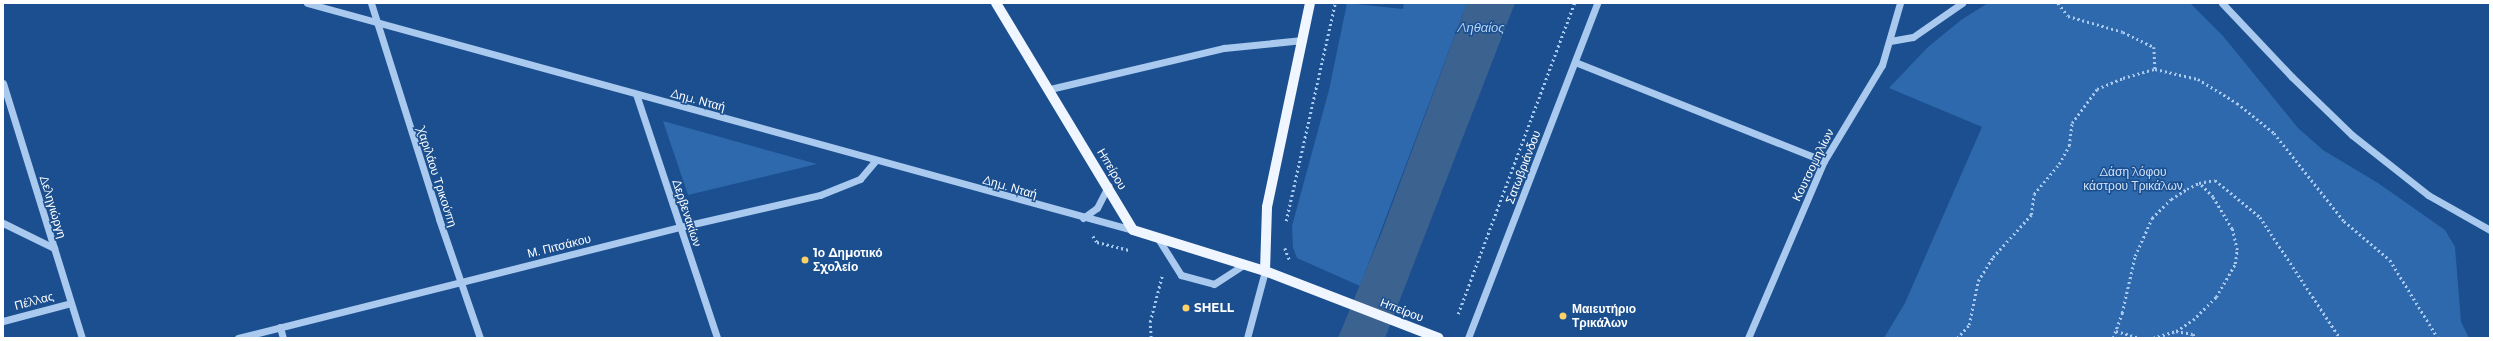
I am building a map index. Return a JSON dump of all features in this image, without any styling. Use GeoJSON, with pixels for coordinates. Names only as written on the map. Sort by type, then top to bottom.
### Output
{"type":"FeatureCollection","features":[{"type":"Feature","properties":{"kind":"main road","name":"Ηπείρου"},"geometry":{"type":"LineString","coordinates":[[996,3],[1050,89],[1133,230],[1265,271],[1439,338]]}},
{"type":"Feature","properties":{"kind":"main road"},"geometry":{"type":"LineString","coordinates":[[1265,271],[1267,207],[1310,3]]}},
{"type":"Feature","properties":{"kind":"street","name":"Δημ. Νταή"},"geometry":{"type":"LineString","coordinates":[[307,3],[1083,218],[1133,230]]}},
{"type":"Feature","properties":{"kind":"street","name":"Χαριλάου Τρικούπη"},"geometry":{"type":"LineString","coordinates":[[371,3],[460,282],[480,338]]}},
{"type":"Feature","properties":{"kind":"street","name":"Σατωβριάνδου"},"geometry":{"type":"LineString","coordinates":[[1468,338],[1597,3]]}},
{"type":"Feature","properties":{"kind":"street","name":"Κουτσομηλίων"},"geometry":{"type":"LineString","coordinates":[[1748,338],[1824,161],[1876,77],[1890,41],[1900,3]]}},
{"type":"Feature","properties":{"kind":"street"},"geometry":{"type":"LineString","coordinates":[[1890,41],[1913,37],[1962,3]]}},
{"type":"Feature","properties":{"kind":"street"},"geometry":{"type":"LineString","coordinates":[[2222,3],[2292,77],[2352,135],[2428,195],[2490,230]]}},
{"type":"Feature","properties":{"kind":"street"},"geometry":{"type":"LineString","coordinates":[[1050,89],[1224,48],[1303,40]]}},
{"type":"Feature","properties":{"kind":"street"},"geometry":{"type":"LineString","coordinates":[[1575,62],[1824,161]]}},
{"type":"Feature","properties":{"kind":"street","name":"Δεληγιώργη"},"geometry":{"type":"LineString","coordinates":[[3,83],[82,338]]}},
{"type":"Feature","properties":{"kind":"street","name":"Δερβενακίων"},"geometry":{"type":"LineString","coordinates":[[636,94],[717,338]]}},
{"type":"Feature","properties":{"kind":"street","name":"Μ. Πιτσάκου"},"geometry":{"type":"LineString","coordinates":[[238,338],[680,227],[826,193],[860,179],[876,161]]}},
{"type":"Feature","properties":{"kind":"street"},"geometry":{"type":"LineString","coordinates":[[1083,218],[1097,208],[1108,186]]}},
{"type":"Feature","properties":{"kind":"street"},"geometry":{"type":"LineString","coordinates":[[3,222],[54,248]]}},
{"type":"Feature","properties":{"kind":"street"},"geometry":{"type":"LineString","coordinates":[[1157,237],[1181,275],[1214,284],[1245,264]]}},
{"type":"Feature","properties":{"kind":"street"},"geometry":{"type":"LineString","coordinates":[[1247,338],[1265,271]]}},
{"type":"Feature","properties":{"kind":"street","name":"Πέλλας"},"geometry":{"type":"LineString","coordinates":[[3,321],[71,303]]}},
{"type":"Feature","properties":{"kind":"street"},"geometry":{"type":"LineString","coordinates":[[280,327],[283,338]]}},
{"type":"Feature","properties":{"kind":"path"},"geometry":{"type":"LineString","coordinates":[[1285,226],[1336,3]]}},
{"type":"Feature","properties":{"kind":"path"},"geometry":{"type":"LineString","coordinates":[[1456,320],[1574,3]]}},
{"type":"Feature","properties":{"kind":"path"},"geometry":{"type":"LineString","coordinates":[[2058,3],[2068,16],[2123,32],[2154,47],[2156,69]]}},
{"type":"Feature","properties":{"kind":"path"},"geometry":{"type":"LineString","coordinates":[[1957,338],[1968,325],[1978,281],[1993,257],[2031,215],[2034,194],[2059,164],[2069,146],[2072,123],[2097,89],[2123,78],[2156,69],[2198,79],[2238,103],[2274,134],[2344,221],[2390,260],[2438,338]]}},
{"type":"Feature","properties":{"kind":"path"},"geometry":{"type":"LineString","coordinates":[[2113,338],[2135,256],[2146,229],[2160,209],[2199,183],[2215,180],[2260,217],[2340,338]]}},
{"type":"Feature","properties":{"kind":"path"},"geometry":{"type":"LineString","coordinates":[[2152,338],[2176,330],[2193,320],[2216,297],[2235,264],[2237,250],[2232,229],[2213,197],[2199,183]]}},
{"type":"Feature","properties":{"kind":"path"},"geometry":{"type":"LineString","coordinates":[[1083,218],[1097,242],[1134,250]]}},
{"type":"Feature","properties":{"kind":"path"},"geometry":{"type":"LineString","coordinates":[[1284,244],[1288,259],[1293,263]]}},
{"type":"Feature","properties":{"kind":"path"},"geometry":{"type":"LineString","coordinates":[[1151,338],[1150,322],[1163,272]]}},
{"type":"Feature","properties":{"kind":"path"},"geometry":{"type":"LineString","coordinates":[[2176,330],[2193,334],[2196,338]]}},
{"type":"Feature","properties":{"kind":"path"},"geometry":{"type":"LineString","coordinates":[[2116,331],[2140,338]]}},
{"type":"Feature","properties":{"kind":"green space"},"geometry":{"type":"Polygon","coordinates":[[[1347,3],[1403,9],[1404,3],[1467,3],[1360,286],[1297,258],[1293,248],[1292,226],[1329,90],[1347,3]]]}},
{"type":"Feature","properties":{"kind":"green space","name":"Δάση λόφου κάστρου Τρικάλων"},"geometry":{"type":"Polygon","coordinates":[[[1988,3],[2190,3],[2223,36],[2298,128],[2323,150],[2378,183],[2445,230],[2455,247],[2461,322],[2469,338],[1884,338],[1905,303],[1982,127],[1889,88],[1928,47],[1961,20],[1988,3]]]}},
{"type":"Feature","properties":{"kind":"green space"},"geometry":{"type":"Polygon","coordinates":[[[663,121],[817,164],[688,195],[663,121]]]}},
{"type":"Feature","properties":{"kind":"water","name":"Ληθαίος"},"geometry":{"type":"Polygon","coordinates":[[[1467,3],[1515,3],[1385,338],[1338,338],[1381,234],[1467,3]]]}},
{"type":"Feature","properties":{"kind":"place","name":"1ο Δημοτικό Σχολείο"},"geometry":{"type":"Point","coordinates":[805,260]}},
{"type":"Feature","properties":{"kind":"place","name":"SHELL"},"geometry":{"type":"Point","coordinates":[1186,308]}},
{"type":"Feature","properties":{"kind":"place","name":"Μαιευτήριο Τρικάλων"},"geometry":{"type":"Point","coordinates":[1563,316]}}]}
